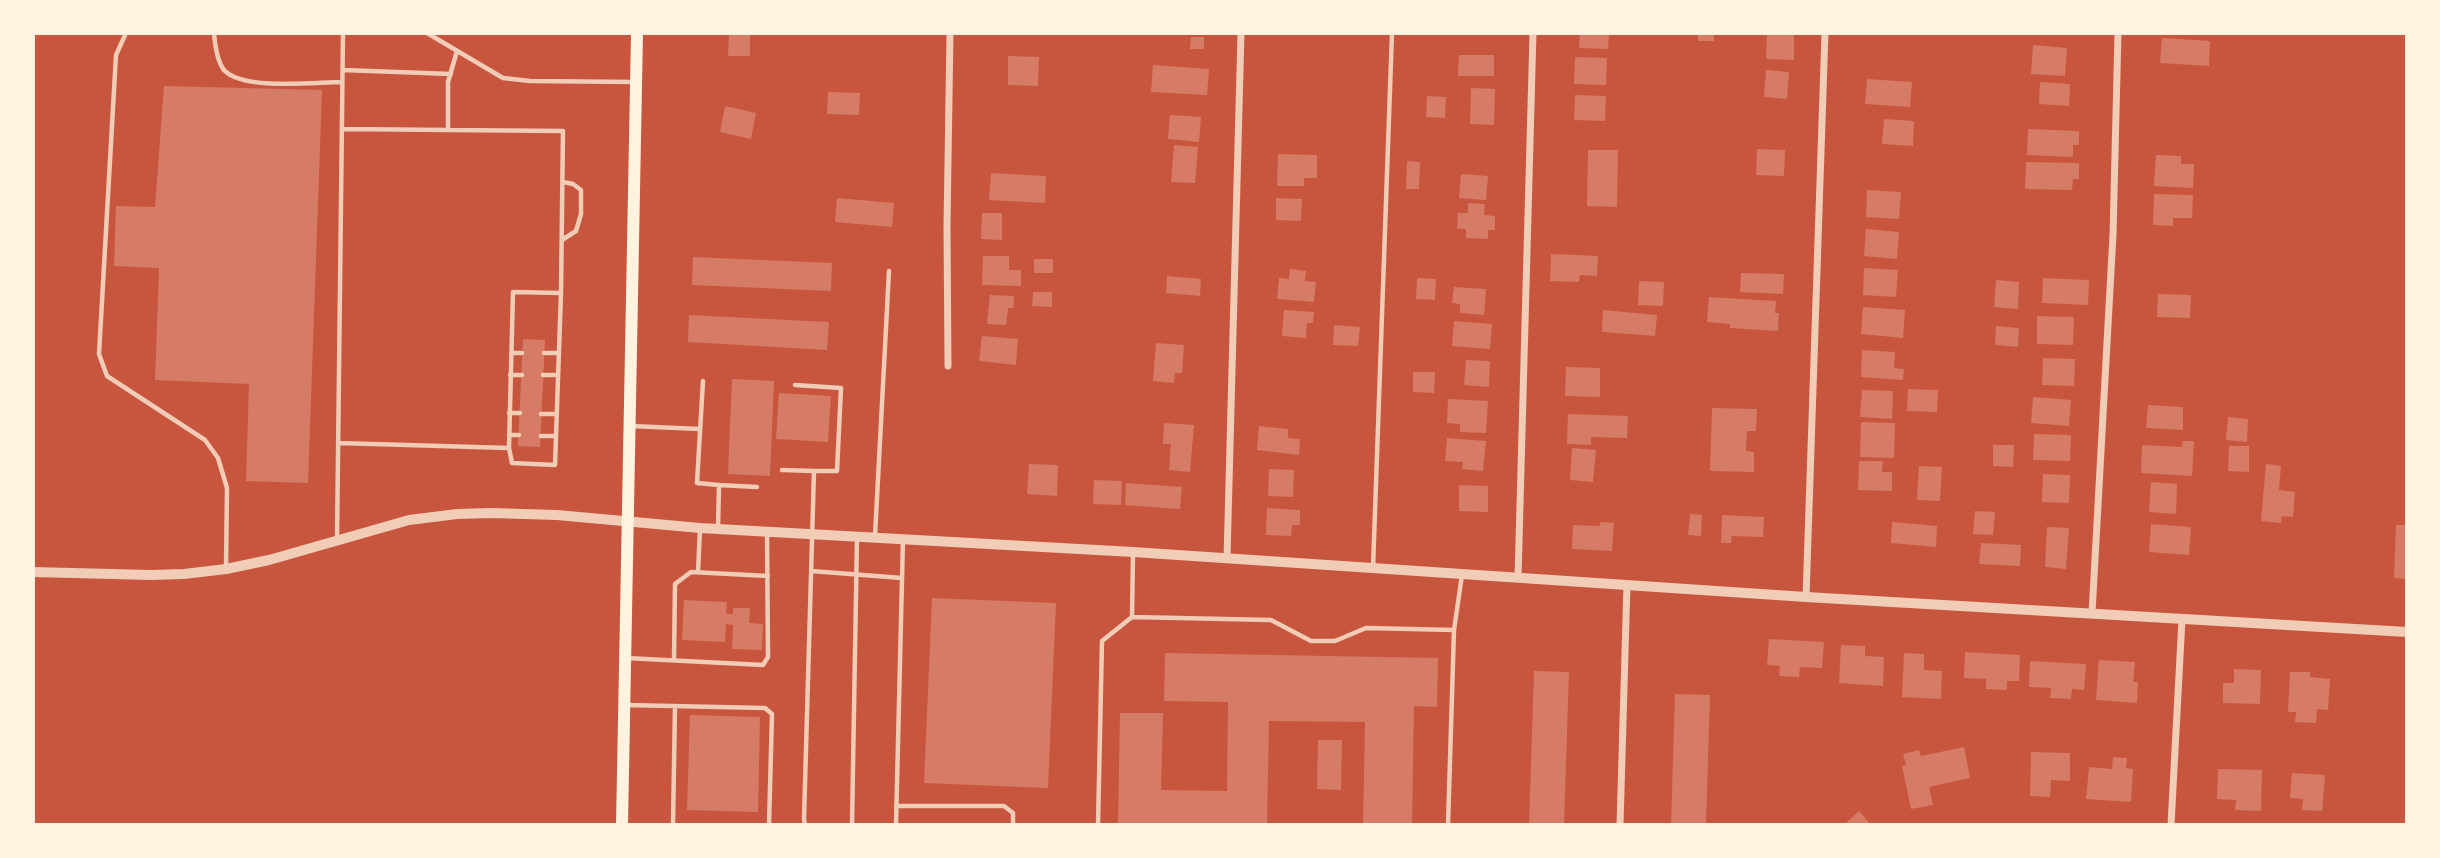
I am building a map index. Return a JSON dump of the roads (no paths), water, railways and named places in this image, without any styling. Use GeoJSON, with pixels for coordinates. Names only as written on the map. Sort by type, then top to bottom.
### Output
{"type":"FeatureCollection","features":[{"type":"Feature","properties":{"kind":"main road"},"geometry":{"type":"LineString","coordinates":[[622,825],[637,33]]}},
{"type":"Feature","properties":{"kind":"street"},"geometry":{"type":"LineString","coordinates":[[948,366],[950,33]]}},
{"type":"Feature","properties":{"kind":"street"},"geometry":{"type":"LineString","coordinates":[[1227,558],[1241,33]]}},
{"type":"Feature","properties":{"kind":"street"},"geometry":{"type":"LineString","coordinates":[[1518,578],[1533,33]]}},
{"type":"Feature","properties":{"kind":"street"},"geometry":{"type":"LineString","coordinates":[[1806,597],[1825,33]]}},
{"type":"Feature","properties":{"kind":"street"},"geometry":{"type":"LineString","coordinates":[[2092,613],[2113,235],[2118,33]]}},
{"type":"Feature","properties":{"kind":"street"},"geometry":{"type":"LineString","coordinates":[[33,572],[184,574],[269,560],[410,520],[457,514],[557,515],[700,528],[1133,552],[1806,597],[2407,632]]}},
{"type":"Feature","properties":{"kind":"street"},"geometry":{"type":"LineString","coordinates":[[1620,825],[1627,584]]}},
{"type":"Feature","properties":{"kind":"street"},"geometry":{"type":"LineString","coordinates":[[2171,825],[2182,619]]}},
{"type":"Feature","properties":{"kind":"lane"},"geometry":{"type":"LineString","coordinates":[[126,33],[116,55],[99,354],[107,376],[205,440],[218,458],[226,488],[226,569]]}},
{"type":"Feature","properties":{"kind":"lane"},"geometry":{"type":"LineString","coordinates":[[214,33],[215,47],[224,70],[237,78],[253,83],[342,82]]}},
{"type":"Feature","properties":{"kind":"lane"},"geometry":{"type":"LineString","coordinates":[[337,540],[343,33]]}},
{"type":"Feature","properties":{"kind":"lane"},"geometry":{"type":"LineString","coordinates":[[428,33],[503,78],[530,81],[636,82]]}},
{"type":"Feature","properties":{"kind":"lane"},"geometry":{"type":"LineString","coordinates":[[1373,568],[1392,33]]}},
{"type":"Feature","properties":{"kind":"lane"},"geometry":{"type":"LineString","coordinates":[[448,130],[448,82],[457,51]]}},
{"type":"Feature","properties":{"kind":"lane"},"geometry":{"type":"LineString","coordinates":[[343,70],[451,74]]}},
{"type":"Feature","properties":{"kind":"lane"},"geometry":{"type":"LineString","coordinates":[[342,129],[562,131],[561,293],[555,465],[512,463],[509,413],[513,292],[561,293]]}},
{"type":"Feature","properties":{"kind":"lane"},"geometry":{"type":"LineString","coordinates":[[562,240],[576,232],[581,214],[581,190],[563,182]]}},
{"type":"Feature","properties":{"kind":"lane"},"geometry":{"type":"LineString","coordinates":[[875,537],[889,271]]}},
{"type":"Feature","properties":{"kind":"lane"},"geometry":{"type":"LineString","coordinates":[[511,353],[522,353]]}},
{"type":"Feature","properties":{"kind":"lane"},"geometry":{"type":"LineString","coordinates":[[544,353],[559,353]]}},
{"type":"Feature","properties":{"kind":"lane"},"geometry":{"type":"LineString","coordinates":[[510,375],[522,374]]}},
{"type":"Feature","properties":{"kind":"lane"},"geometry":{"type":"LineString","coordinates":[[543,375],[558,375]]}},
{"type":"Feature","properties":{"kind":"lane"},"geometry":{"type":"LineString","coordinates":[[703,381],[697,483],[757,487]]}},
{"type":"Feature","properties":{"kind":"lane"},"geometry":{"type":"LineString","coordinates":[[782,470],[837,471],[841,388],[795,385]]}},
{"type":"Feature","properties":{"kind":"lane"},"geometry":{"type":"LineString","coordinates":[[509,413],[520,413]]}},
{"type":"Feature","properties":{"kind":"lane"},"geometry":{"type":"LineString","coordinates":[[541,414],[557,414]]}},
{"type":"Feature","properties":{"kind":"lane"},"geometry":{"type":"LineString","coordinates":[[628,426],[700,429]]}},
{"type":"Feature","properties":{"kind":"lane"},"geometry":{"type":"LineString","coordinates":[[509,435],[519,435]]}},
{"type":"Feature","properties":{"kind":"lane"},"geometry":{"type":"LineString","coordinates":[[541,436],[556,436]]}},
{"type":"Feature","properties":{"kind":"lane"},"geometry":{"type":"LineString","coordinates":[[338,443],[509,448]]}},
{"type":"Feature","properties":{"kind":"lane"},"geometry":{"type":"LineString","coordinates":[[804,822],[814,471]]}},
{"type":"Feature","properties":{"kind":"lane"},"geometry":{"type":"LineString","coordinates":[[718,529],[719,485]]}},
{"type":"Feature","properties":{"kind":"lane"},"geometry":{"type":"LineString","coordinates":[[698,573],[700,528]]}},
{"type":"Feature","properties":{"kind":"lane"},"geometry":{"type":"LineString","coordinates":[[625,658],[763,665],[768,657],[768,531]]}},
{"type":"Feature","properties":{"kind":"lane"},"geometry":{"type":"LineString","coordinates":[[852,825],[857,536]]}},
{"type":"Feature","properties":{"kind":"lane"},"geometry":{"type":"LineString","coordinates":[[896,825],[903,538]]}},
{"type":"Feature","properties":{"kind":"lane"},"geometry":{"type":"LineString","coordinates":[[1132,617],[1133,552]]}},
{"type":"Feature","properties":{"kind":"lane"},"geometry":{"type":"LineString","coordinates":[[811,571],[902,578]]}},
{"type":"Feature","properties":{"kind":"lane"},"geometry":{"type":"LineString","coordinates":[[674,660],[675,584],[691,572],[768,576]]}},
{"type":"Feature","properties":{"kind":"lane"},"geometry":{"type":"LineString","coordinates":[[1448,825],[1454,630],[1462,574]]}},
{"type":"Feature","properties":{"kind":"lane"},"geometry":{"type":"LineString","coordinates":[[1098,825],[1102,641],[1132,617],[1271,620],[1311,640],[1321,641],[1335,641],[1366,628],[1454,630]]}},
{"type":"Feature","properties":{"kind":"lane"},"geometry":{"type":"LineString","coordinates":[[624,705],[765,708],[772,714],[769,825]]}},
{"type":"Feature","properties":{"kind":"lane"},"geometry":{"type":"LineString","coordinates":[[673,825],[675,706]]}},
{"type":"Feature","properties":{"kind":"lane"},"geometry":{"type":"LineString","coordinates":[[896,806],[1004,806],[1013,813],[1013,825]]}}]}
